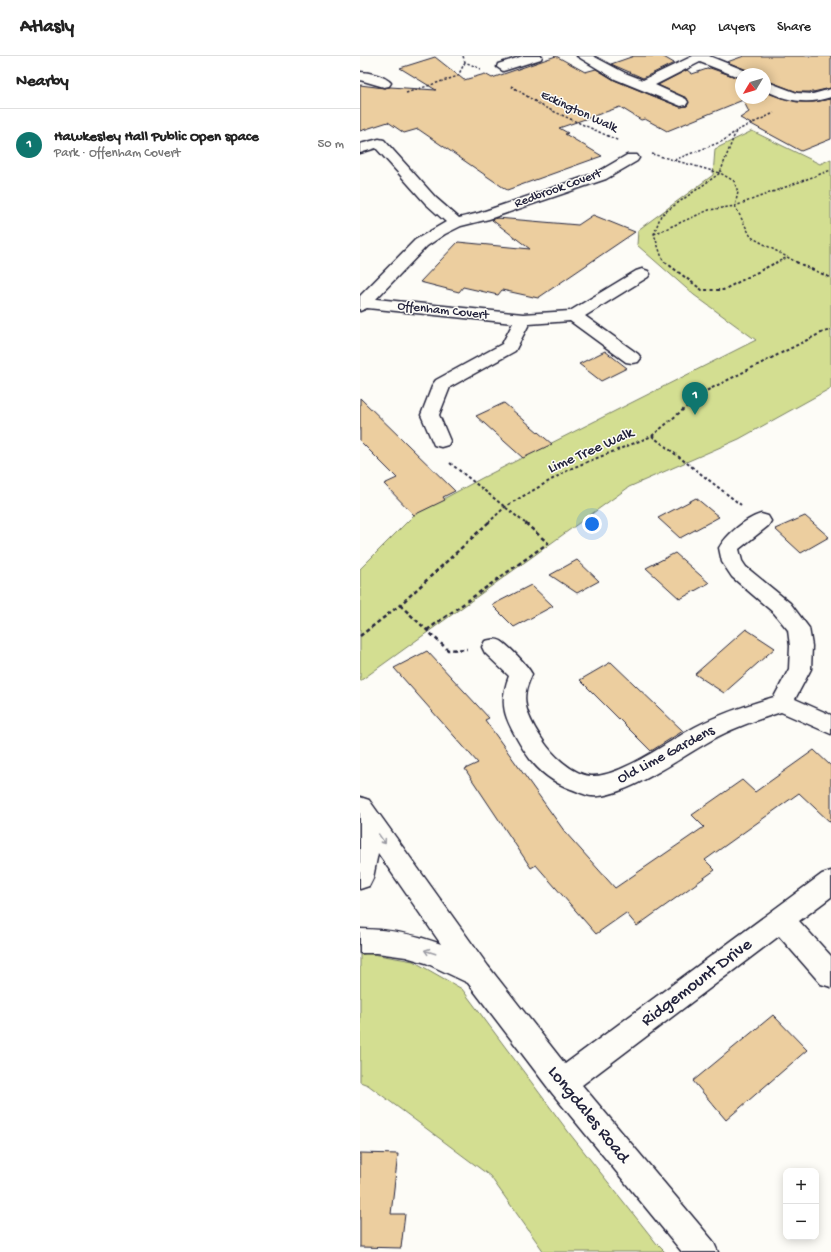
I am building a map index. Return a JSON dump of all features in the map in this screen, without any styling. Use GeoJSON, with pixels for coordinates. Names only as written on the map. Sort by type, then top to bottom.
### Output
{"type":"FeatureCollection","features":[{"type":"Feature","properties":{"kind":"street"},"geometry":{"type":"LineString","coordinates":[[504,67],[536,56]]}},
{"type":"Feature","properties":{"kind":"street"},"geometry":{"type":"LineString","coordinates":[[583,56],[620,76],[681,102]]}},
{"type":"Feature","properties":{"kind":"street"},"geometry":{"type":"LineString","coordinates":[[644,85],[702,57],[735,71]]}},
{"type":"Feature","properties":{"kind":"street"},"geometry":{"type":"LineString","coordinates":[[360,76],[384,83]]}},
{"type":"Feature","properties":{"kind":"street"},"geometry":{"type":"LineString","coordinates":[[771,88],[786,95],[802,99],[831,93]]}},
{"type":"Feature","properties":{"kind":"street"},"geometry":{"type":"LineString","coordinates":[[360,149],[378,143],[431,201],[456,223]]}},
{"type":"Feature","properties":{"kind":"street","name":"Redbrook Covert"},"geometry":{"type":"LineString","coordinates":[[362,304],[422,243],[456,223],[484,216],[601,176],[632,158]]}},
{"type":"Feature","properties":{"kind":"street","name":"Offenham Covert"},"geometry":{"type":"LineString","coordinates":[[362,304],[523,319],[574,316],[642,274]]}},
{"type":"Feature","properties":{"kind":"street"},"geometry":{"type":"LineString","coordinates":[[574,316],[632,358]]}},
{"type":"Feature","properties":{"kind":"street"},"geometry":{"type":"LineString","coordinates":[[442,441],[430,415],[442,384],[509,347],[523,319]]}},
{"type":"Feature","properties":{"kind":"street"},"geometry":{"type":"LineString","coordinates":[[761,521],[737,539],[729,548],[732,562],[739,572],[782,608],[798,628],[801,646],[800,668],[782,703],[831,725]]}},
{"type":"Feature","properties":{"kind":"street","name":"Old Lime Gardens"},"geometry":{"type":"LineString","coordinates":[[493,647],[521,674],[514,692],[518,721],[538,753],[565,777],[590,786],[608,785],[625,778],[704,733],[750,713],[782,703]]}},
{"type":"Feature","properties":{"kind":"street","name":"Longdales Road"},"geometry":{"type":"LineString","coordinates":[[360,807],[478,975],[562,1083],[702,1252]]}},
{"type":"Feature","properties":{"kind":"street"},"geometry":{"type":"LineString","coordinates":[[360,831],[366,850],[360,878]]}},
{"type":"Feature","properties":{"kind":"street","name":"Ridgemount Drive"},"geometry":{"type":"LineString","coordinates":[[562,1083],[831,882]]}},
{"type":"Feature","properties":{"kind":"street"},"geometry":{"type":"LineString","coordinates":[[781,920],[831,975]]}},
{"type":"Feature","properties":{"kind":"street","name":"Longdales Road"},"geometry":{"type":"LineString","coordinates":[[360,941],[397,942],[439,955],[478,975]]}},
{"type":"Feature","properties":{"kind":"path"},"geometry":{"type":"LineString","coordinates":[[384,83],[398,95],[458,76],[465,62],[464,56]]}},
{"type":"Feature","properties":{"kind":"path"},"geometry":{"type":"LineString","coordinates":[[465,62],[485,71]]}},
{"type":"Feature","properties":{"kind":"path","name":"Eckington Walk"},"geometry":{"type":"LineString","coordinates":[[505,82],[544,108],[623,142]]}},
{"type":"Feature","properties":{"kind":"path"},"geometry":{"type":"LineString","coordinates":[[673,160],[723,141],[736,131],[802,99]]}},
{"type":"Feature","properties":{"kind":"path"},"geometry":{"type":"LineString","coordinates":[[736,131],[720,173],[661,214],[654,234],[663,261],[702,290],[723,290],[786,258]]}},
{"type":"Feature","properties":{"kind":"path"},"geometry":{"type":"LineString","coordinates":[[651,154],[720,173],[734,181],[738,192],[735,206],[751,237],[786,258],[831,278]]}},
{"type":"Feature","properties":{"kind":"path"},"geometry":{"type":"LineString","coordinates":[[654,234],[709,210],[735,206],[831,170]]}},
{"type":"Feature","properties":{"kind":"path","name":"Lime Tree Walk"},"geometry":{"type":"LineString","coordinates":[[360,636],[400,605],[506,506],[572,468],[652,436],[704,392],[821,333],[831,330]]}},
{"type":"Feature","properties":{"kind":"path"},"geometry":{"type":"LineString","coordinates":[[652,436],[761,521]]}},
{"type":"Feature","properties":{"kind":"path"},"geometry":{"type":"LineString","coordinates":[[427,630],[548,543],[506,506],[488,495],[447,460],[462,454],[442,441]]}},
{"type":"Feature","properties":{"kind":"path"},"geometry":{"type":"LineString","coordinates":[[400,605],[448,650],[493,647]]}},
{"type":"Feature","properties":{"kind":"green space"},"geometry":{"type":"Polygon","coordinates":[[[752,131],[820,164],[831,159],[831,388],[739,439],[629,487],[360,681],[360,569],[414,515],[482,478],[756,340],[694,295],[637,245],[638,230],[713,175],[715,149],[752,131]]]}},
{"type":"Feature","properties":{"kind":"green space"},"geometry":{"type":"Polygon","coordinates":[[[367,953],[413,961],[462,989],[570,1134],[657,1244],[665,1252],[544,1252],[490,1176],[368,1085],[360,1082],[360,955],[367,953]]]}},
{"type":"Feature","properties":{"kind":"building"},"geometry":{"type":"Polygon","coordinates":[[[556,56],[585,72],[596,69],[614,80],[680,107],[687,106],[689,103],[687,98],[658,85],[687,70],[692,74],[710,68],[735,77],[735,103],[667,131],[645,119],[641,120],[620,107],[559,128],[568,133],[565,134],[602,156],[507,190],[418,129],[404,133],[388,122],[360,131],[360,85],[384,88],[390,87],[436,90],[400,68],[435,57],[464,80],[485,74],[492,78],[556,56]]]}},
{"type":"Feature","properties":{"kind":"building"},"geometry":{"type":"Polygon","coordinates":[[[634,56],[662,56],[674,63],[643,78],[611,64],[634,56]]]}},
{"type":"Feature","properties":{"kind":"building"},"geometry":{"type":"Polygon","coordinates":[[[744,56],[831,56],[831,88],[813,92],[797,92],[771,82],[771,68],[742,68],[727,62],[744,56]]]}},
{"type":"Feature","properties":{"kind":"building"},"geometry":{"type":"Polygon","coordinates":[[[771,94],[797,102],[814,102],[831,99],[831,139],[801,151],[740,118],[749,112],[745,104],[771,104],[771,94]]]}},
{"type":"Feature","properties":{"kind":"building"},"geometry":{"type":"Polygon","coordinates":[[[593,215],[635,232],[538,298],[502,290],[498,295],[463,287],[459,292],[420,282],[458,242],[530,249],[492,220],[497,218],[578,225],[593,215]]]}},
{"type":"Feature","properties":{"kind":"building"},"geometry":{"type":"Polygon","coordinates":[[[605,351],[627,368],[601,381],[579,364],[605,351]]]}},
{"type":"Feature","properties":{"kind":"building"},"geometry":{"type":"Polygon","coordinates":[[[360,398],[455,491],[443,497],[445,500],[414,515],[384,484],[397,478],[360,441],[360,398]]]}},
{"type":"Feature","properties":{"kind":"building"},"geometry":{"type":"Polygon","coordinates":[[[504,403],[552,444],[523,458],[476,416],[504,403]]]}},
{"type":"Feature","properties":{"kind":"building"},"geometry":{"type":"Polygon","coordinates":[[[696,498],[719,517],[680,538],[658,518],[696,498]]]}},
{"type":"Feature","properties":{"kind":"building"},"geometry":{"type":"Polygon","coordinates":[[[805,516],[829,537],[801,553],[775,529],[805,516]]]}},
{"type":"Feature","properties":{"kind":"building"},"geometry":{"type":"Polygon","coordinates":[[[675,553],[709,583],[680,599],[646,568],[675,553]]]}},
{"type":"Feature","properties":{"kind":"building"},"geometry":{"type":"Polygon","coordinates":[[[577,560],[599,581],[577,593],[550,575],[577,560]]]}},
{"type":"Feature","properties":{"kind":"building"},"geometry":{"type":"Polygon","coordinates":[[[531,585],[553,606],[514,627],[492,605],[531,585]]]}},
{"type":"Feature","properties":{"kind":"building"},"geometry":{"type":"Polygon","coordinates":[[[746,629],[775,648],[724,693],[695,674],[746,629]]]}},
{"type":"Feature","properties":{"kind":"building"},"geometry":{"type":"Polygon","coordinates":[[[427,651],[489,718],[485,720],[565,832],[615,888],[704,827],[692,815],[742,780],[755,792],[814,750],[831,766],[831,823],[799,793],[705,860],[715,870],[637,926],[626,913],[596,934],[536,865],[531,868],[465,769],[478,763],[394,668],[427,651]]]}},
{"type":"Feature","properties":{"kind":"building"},"geometry":{"type":"Polygon","coordinates":[[[611,662],[683,731],[651,751],[580,680],[611,662]]]}},
{"type":"Feature","properties":{"kind":"building"},"geometry":{"type":"Polygon","coordinates":[[[773,1015],[807,1050],[726,1120],[693,1081],[773,1015]]]}},
{"type":"Feature","properties":{"kind":"building"},"geometry":{"type":"Polygon","coordinates":[[[360,1153],[398,1154],[391,1214],[405,1214],[401,1248],[360,1247],[360,1153]]]}},
{"type":"Feature","properties":{"kind":"place","name":"Hawkesley Hall Public Open space"},"geometry":{"type":"Point","coordinates":[695,415]}}]}
